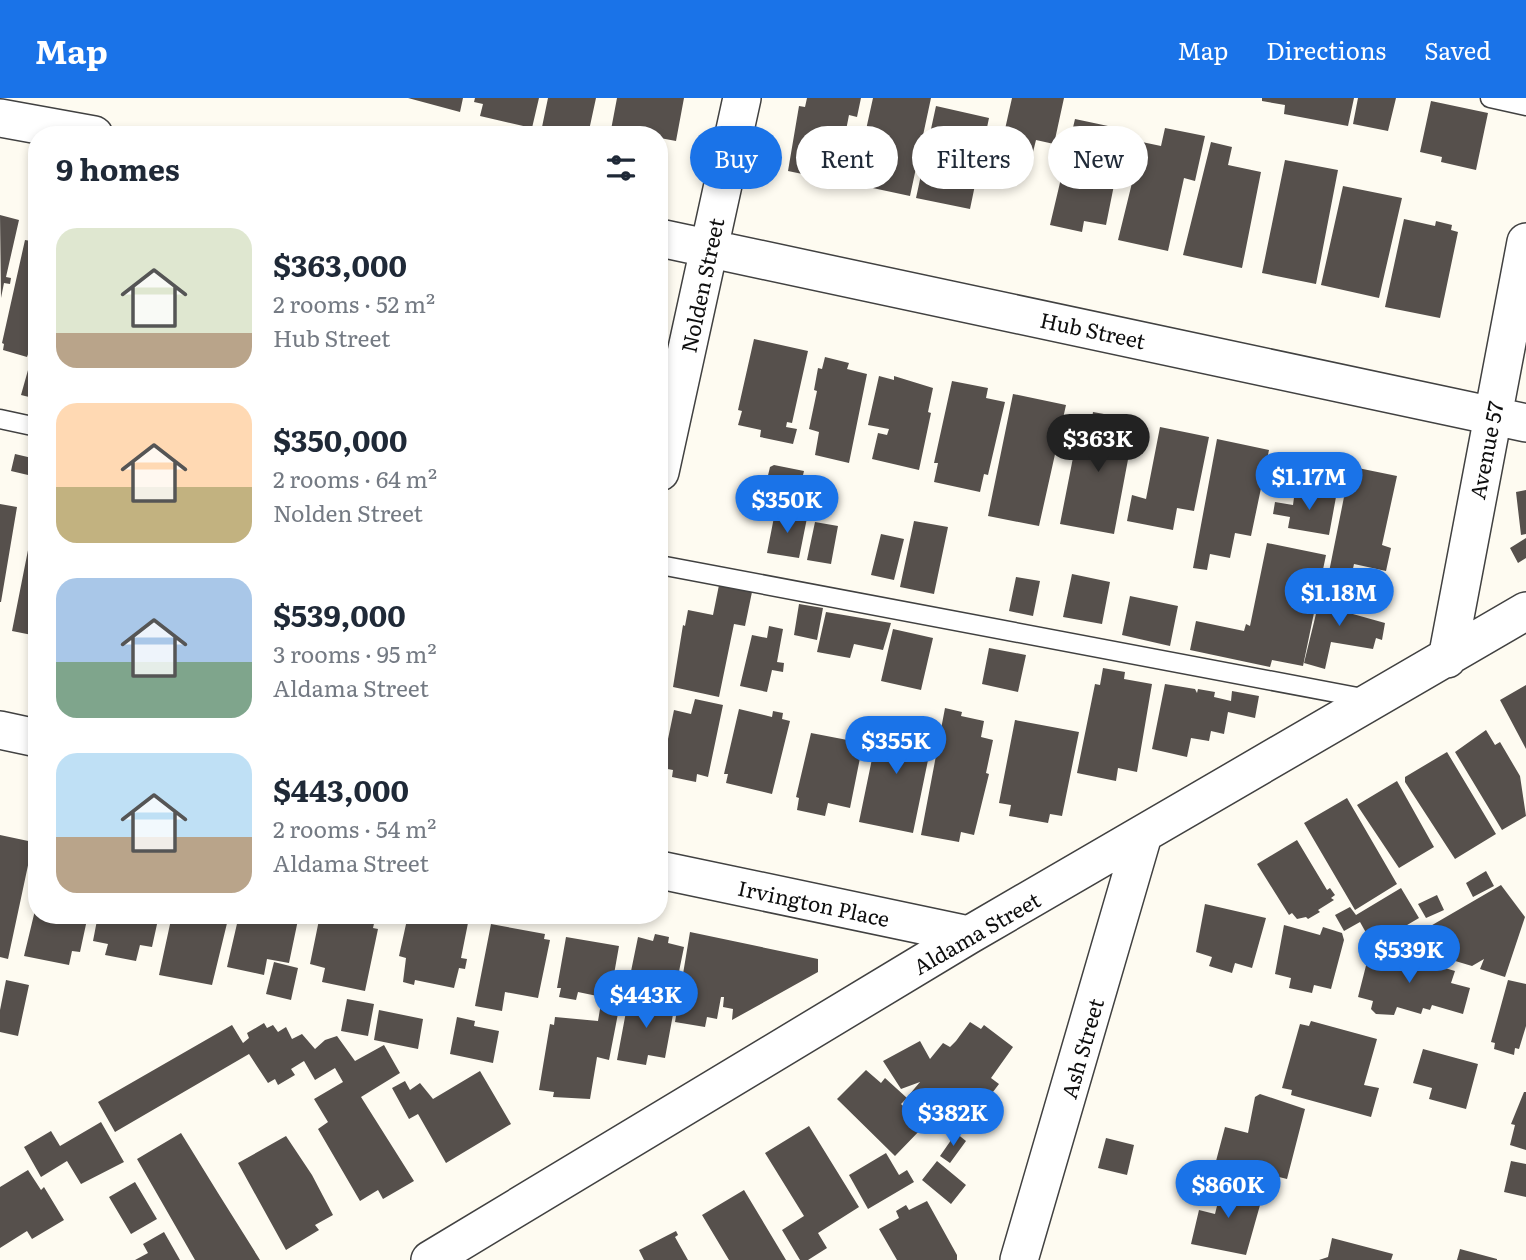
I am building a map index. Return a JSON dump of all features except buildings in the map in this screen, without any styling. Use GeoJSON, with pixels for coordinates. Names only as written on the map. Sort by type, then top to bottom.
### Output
{"type":"FeatureCollection","features":[{"type":"Feature","properties":{"kind":"street","name":"Nolden Street"},"geometry":{"type":"LineString","coordinates":[[668,435],[742,98]]}},
{"type":"Feature","properties":{"kind":"street"},"geometry":{"type":"LineString","coordinates":[[0,118],[44,126]]}},
{"type":"Feature","properties":{"kind":"street","name":"Hub Street"},"geometry":{"type":"LineString","coordinates":[[668,239],[1509,419]]}},
{"type":"Feature","properties":{"kind":"street","name":"Avenue 57"},"geometry":{"type":"LineString","coordinates":[[1447,659],[1509,419],[1526,242]]}},
{"type":"Feature","properties":{"kind":"street","name":"Aldama Street"},"geometry":{"type":"LineString","coordinates":[[430,1260],[968,936],[1526,611]]}},
{"type":"Feature","properties":{"kind":"street"},"geometry":{"type":"LineString","coordinates":[[0,730],[28,735]]}},
{"type":"Feature","properties":{"kind":"street","name":"Ash Street"},"geometry":{"type":"LineString","coordinates":[[1019,1260],[1143,835]]}},
{"type":"Feature","properties":{"kind":"street","name":"Irvington Place"},"geometry":{"type":"LineString","coordinates":[[668,872],[968,936]]}},
{"type":"Feature","properties":{"kind":"lane"},"geometry":{"type":"LineString","coordinates":[[1490,98],[1526,106]]}},
{"type":"Feature","properties":{"kind":"lane"},"geometry":{"type":"LineString","coordinates":[[0,419],[28,425]]}},
{"type":"Feature","properties":{"kind":"lane"},"geometry":{"type":"LineString","coordinates":[[668,567],[1376,700]]}}]}
